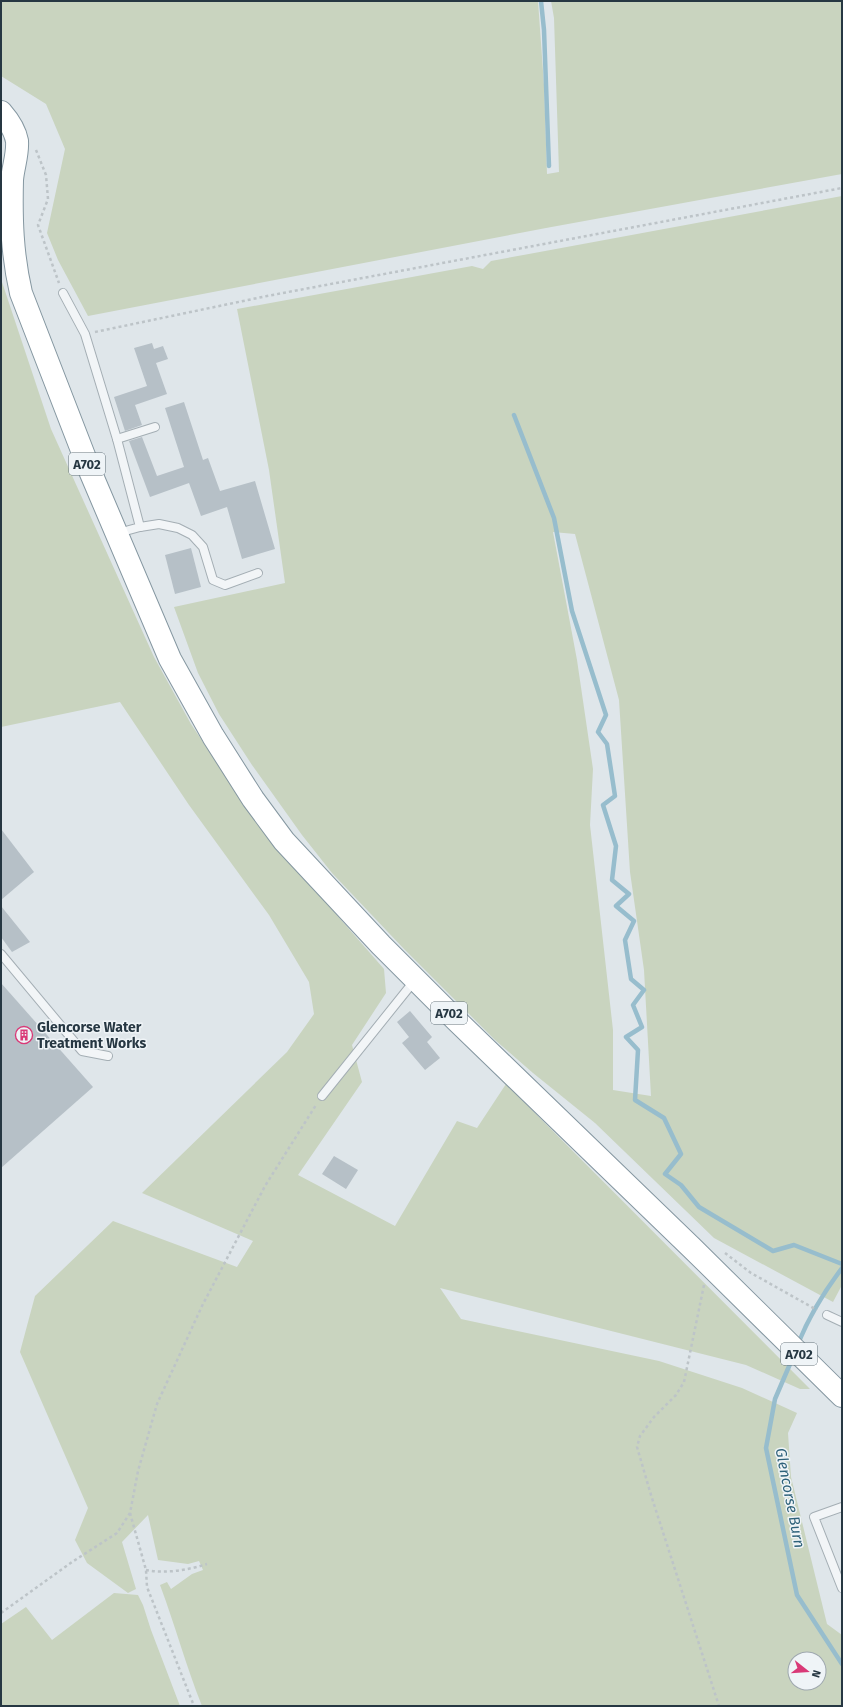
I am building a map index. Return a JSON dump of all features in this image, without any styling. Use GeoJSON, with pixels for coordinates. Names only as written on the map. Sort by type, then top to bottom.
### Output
{"type":"FeatureCollection","features":[{"type":"Feature","properties":{"kind":"highway","name":"A702"},"geometry":{"type":"LineString","coordinates":[[1,112],[10,123],[16,140],[17,156],[7,180],[14,266],[21,293],[90,471],[170,659],[213,736],[253,799],[284,841],[381,945],[523,1086],[716,1258],[775,1330],[842,1396]]}},
{"type":"Feature","properties":{"kind":"highway","name":"A702"},"geometry":{"type":"LineString","coordinates":[[1,239],[14,266]]}},
{"type":"Feature","properties":{"kind":"lane"},"geometry":{"type":"LineString","coordinates":[[63,293],[85,334],[117,439],[140,527]]}},
{"type":"Feature","properties":{"kind":"lane"},"geometry":{"type":"LineString","coordinates":[[117,439],[155,427]]}},
{"type":"Feature","properties":{"kind":"lane"},"geometry":{"type":"LineString","coordinates":[[117,534],[140,527],[159,524],[178,528],[192,535],[203,547],[213,580],[225,585],[258,573]]}},
{"type":"Feature","properties":{"kind":"lane"},"geometry":{"type":"LineString","coordinates":[[1,954],[82,1051],[108,1056]]}},
{"type":"Feature","properties":{"kind":"lane"},"geometry":{"type":"LineString","coordinates":[[322,1096],[415,979]]}},
{"type":"Feature","properties":{"kind":"lane"},"geometry":{"type":"LineString","coordinates":[[827,1315],[842,1322]]}},
{"type":"Feature","properties":{"kind":"lane"},"geometry":{"type":"LineString","coordinates":[[842,1507],[814,1517],[842,1588]]}},
{"type":"Feature","properties":{"kind":"path"},"geometry":{"type":"LineString","coordinates":[[36,149],[46,175],[48,199],[38,225],[63,293]]}},
{"type":"Feature","properties":{"kind":"path"},"geometry":{"type":"LineString","coordinates":[[85,334],[275,294],[842,188]]}},
{"type":"Feature","properties":{"kind":"path"},"geometry":{"type":"LineString","coordinates":[[1,1613],[72,1562],[117,1533],[130,1513],[138,1471],[157,1404],[202,1306],[265,1186],[322,1096]]}},
{"type":"Feature","properties":{"kind":"path"},"geometry":{"type":"LineString","coordinates":[[719,1706],[651,1495],[637,1447],[640,1436],[654,1417],[676,1395],[684,1382],[716,1258],[751,1272],[800,1302],[827,1315]]}},
{"type":"Feature","properties":{"kind":"path"},"geometry":{"type":"LineString","coordinates":[[130,1513],[146,1570],[147,1587],[194,1706]]}},
{"type":"Feature","properties":{"kind":"path"},"geometry":{"type":"LineString","coordinates":[[146,1570],[157,1572],[193,1568],[207,1564]]}},
{"type":"Feature","properties":{"kind":"green space"},"geometry":{"type":"Polygon","coordinates":[[[1,1],[538,1],[544,85],[547,174],[559,172],[554,18],[551,1],[842,1],[842,174],[546,228],[88,316],[58,260],[47,233],[65,149],[46,104],[1,76],[1,1]]]}},
{"type":"Feature","properties":{"kind":"green space"},"geometry":{"type":"Polygon","coordinates":[[[842,196],[842,1285],[833,1302],[714,1238],[595,1123],[495,1040],[404,949],[332,873],[302,835],[252,765],[219,714],[198,673],[174,607],[285,583],[269,470],[237,309],[472,266],[483,269],[491,261],[842,196]],[[553,532],[577,660],[593,769],[590,825],[613,1030],[613,1090],[651,1096],[644,970],[630,872],[619,700],[575,534],[553,532]]]}},
{"type":"Feature","properties":{"kind":"green space"},"geometry":{"type":"Polygon","coordinates":[[[1,279],[51,429],[154,657],[191,724],[259,826],[384,969],[386,993],[352,1045],[362,1082],[298,1175],[395,1226],[457,1121],[477,1128],[506,1084],[810,1389],[800,1389],[746,1365],[440,1288],[461,1319],[659,1361],[742,1388],[797,1413],[788,1433],[791,1477],[827,1624],[842,1635],[842,1706],[202,1706],[160,1585],[167,1582],[171,1589],[192,1574],[203,1570],[199,1561],[188,1564],[158,1560],[148,1515],[122,1542],[136,1589],[128,1593],[87,1563],[75,1540],[88,1508],[20,1352],[35,1296],[113,1221],[237,1267],[253,1241],[142,1193],[287,1052],[314,1014],[309,982],[269,915],[189,805],[120,702],[1,727],[1,279]]]}},
{"type":"Feature","properties":{"kind":"green space"},"geometry":{"type":"Polygon","coordinates":[[[114,1593],[138,1595],[180,1706],[1,1706],[1,1624],[26,1607],[52,1640],[114,1593]]]}},
{"type":"Feature","properties":{"kind":"building"},"geometry":{"type":"Polygon","coordinates":[[[152,343],[154,349],[163,346],[168,359],[156,363],[167,394],[135,405],[142,425],[125,431],[114,397],[147,386],[134,348],[152,343]]]}},
{"type":"Feature","properties":{"kind":"building"},"geometry":{"type":"Polygon","coordinates":[[[184,402],[203,460],[208,458],[220,491],[255,481],[275,549],[242,559],[227,507],[201,516],[189,483],[150,497],[129,441],[142,437],[157,476],[184,467],[165,408],[184,402]]]}},
{"type":"Feature","properties":{"kind":"building"},"geometry":{"type":"Polygon","coordinates":[[[191,548],[201,587],[175,594],[165,555],[191,548]]]}},
{"type":"Feature","properties":{"kind":"building"},"geometry":{"type":"Polygon","coordinates":[[[1,829],[34,872],[1,900],[1,829]]]}},
{"type":"Feature","properties":{"kind":"building"},"geometry":{"type":"Polygon","coordinates":[[[1,906],[30,942],[12,952],[1,937],[1,906]]]}},
{"type":"Feature","properties":{"kind":"building","name":"Glencorse Water Treatment Works"},"geometry":{"type":"Polygon","coordinates":[[[1,983],[93,1087],[1,1168],[1,983]]]}},
{"type":"Feature","properties":{"kind":"building"},"geometry":{"type":"Polygon","coordinates":[[[410,1011],[432,1037],[427,1042],[440,1058],[425,1070],[402,1043],[409,1037],[397,1022],[410,1011]]]}},
{"type":"Feature","properties":{"kind":"building"},"geometry":{"type":"Polygon","coordinates":[[[334,1156],[358,1170],[346,1189],[322,1174],[334,1156]]]}},
{"type":"Feature","properties":{"kind":"waterway"},"geometry":{"type":"LineString","coordinates":[[541,1],[544,30],[549,166]]}},
{"type":"Feature","properties":{"kind":"waterway"},"geometry":{"type":"LineString","coordinates":[[514,415],[554,518],[572,611],[606,715],[598,732],[607,744],[615,796],[603,805],[616,846],[612,880],[629,894],[616,906],[634,921],[625,940],[631,979],[644,990],[633,1005],[642,1027],[626,1037],[638,1050],[635,1100],[664,1118],[681,1154],[665,1174],[681,1185],[699,1207],[773,1251],[794,1245],[842,1264]]}},
{"type":"Feature","properties":{"kind":"waterway","name":"Glencorse Burn"},"geometry":{"type":"LineString","coordinates":[[798,1344],[817,1304],[842,1268]]}},
{"type":"Feature","properties":{"kind":"waterway","name":"Glencorse Burn"},"geometry":{"type":"LineString","coordinates":[[793,1357],[775,1399],[766,1448],[797,1595],[842,1664]]}},
{"type":"Feature","properties":{"kind":"place","name":"Glencorse Water Treatment Works"},"geometry":{"type":"Point","coordinates":[24,1035]}}]}
